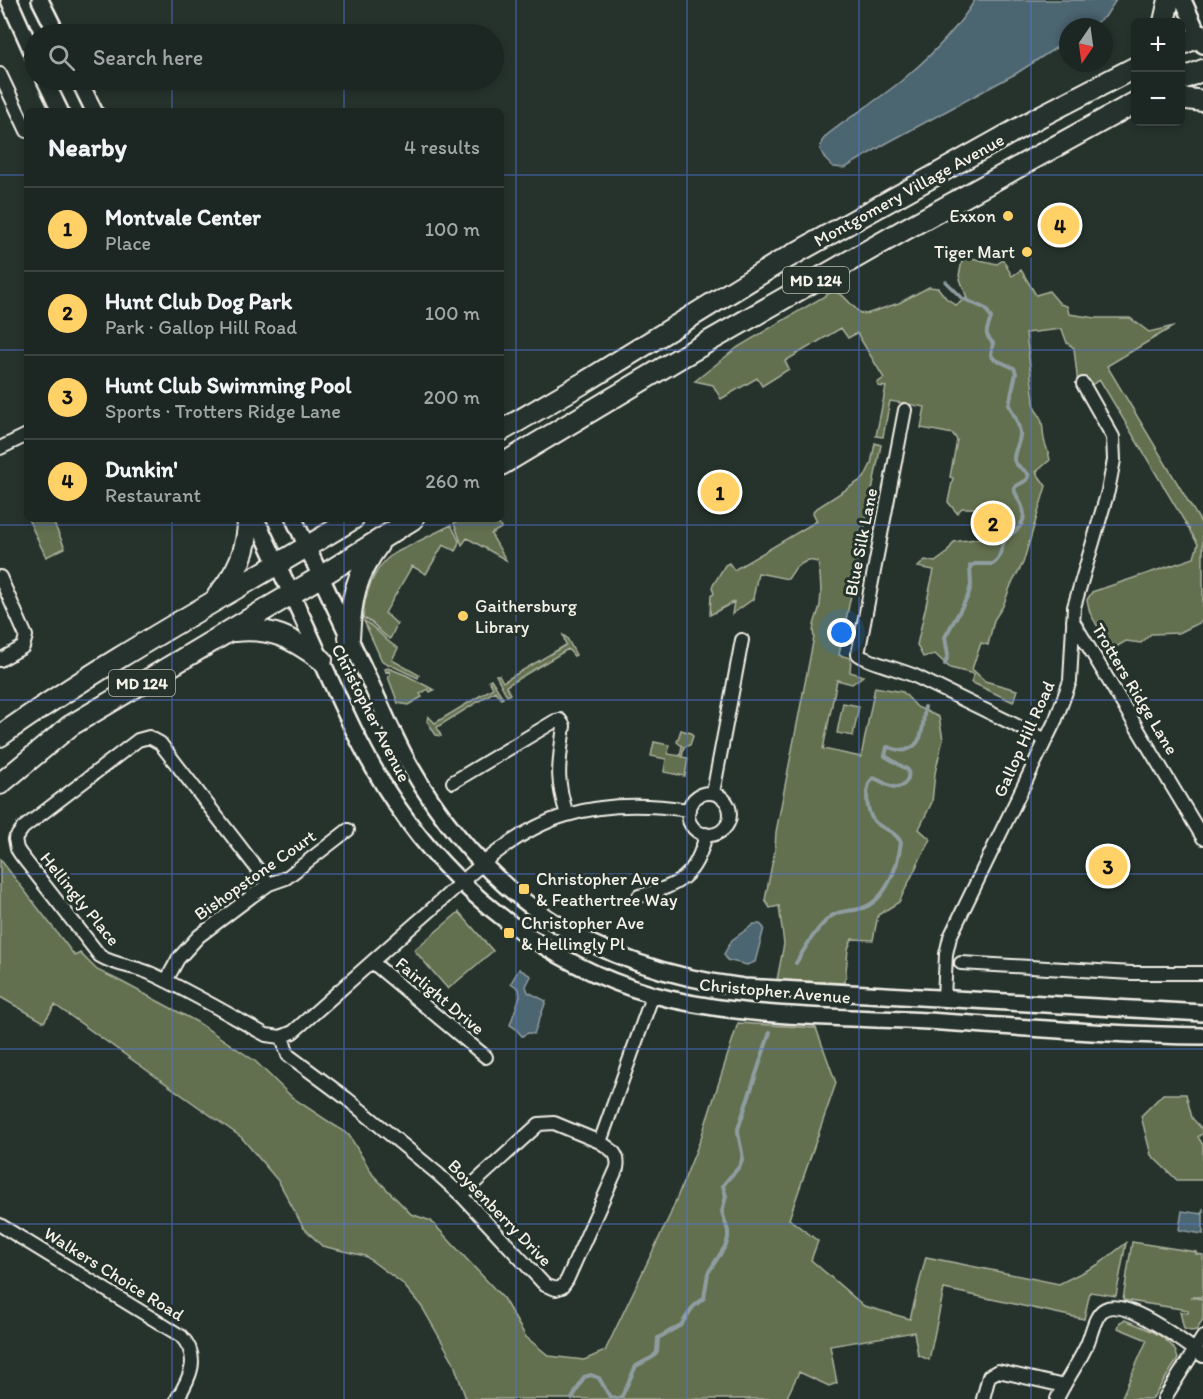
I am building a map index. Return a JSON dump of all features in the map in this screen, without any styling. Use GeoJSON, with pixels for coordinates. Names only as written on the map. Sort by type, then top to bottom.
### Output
{"type":"FeatureCollection","features":[{"type":"Feature","properties":{"kind":"main road"},"geometry":{"type":"LineString","coordinates":[[1165,18],[1170,0]]}},
{"type":"Feature","properties":{"kind":"main road"},"geometry":{"type":"LineString","coordinates":[[1185,44],[1202,39]]}},
{"type":"Feature","properties":{"kind":"main road","name":"Montgomery Village Avenue"},"geometry":{"type":"LineString","coordinates":[[504,428],[585,382],[778,263],[1131,67]]}},
{"type":"Feature","properties":{"kind":"main road"},"geometry":{"type":"LineString","coordinates":[[1185,78],[1203,70]]}},
{"type":"Feature","properties":{"kind":"main road"},"geometry":{"type":"LineString","coordinates":[[1185,99],[1203,101]]}},
{"type":"Feature","properties":{"kind":"main road","name":"Montgomery Village Avenue"},"geometry":{"type":"LineString","coordinates":[[504,463],[739,323],[1131,105]]}},
{"type":"Feature","properties":{"kind":"main road"},"geometry":{"type":"LineString","coordinates":[[210,604],[231,580],[239,565],[245,546],[248,522]]}},
{"type":"Feature","properties":{"kind":"main road","name":"MD 124"},"geometry":{"type":"LineString","coordinates":[[0,736],[80,683],[348,522]]}},
{"type":"Feature","properties":{"kind":"main road","name":"MD 124"},"geometry":{"type":"LineString","coordinates":[[0,784],[70,726],[408,522]]}},
{"type":"Feature","properties":{"kind":"main road"},"geometry":{"type":"LineString","coordinates":[[349,638],[355,584],[365,562],[386,536]]}},
{"type":"Feature","properties":{"kind":"main road"},"geometry":{"type":"LineString","coordinates":[[228,632],[253,629],[278,633],[322,660]]}},
{"type":"Feature","properties":{"kind":"street"},"geometry":{"type":"LineString","coordinates":[[9,0],[24,34]]}},
{"type":"Feature","properties":{"kind":"street"},"geometry":{"type":"LineString","coordinates":[[40,0],[52,24]]}},
{"type":"Feature","properties":{"kind":"street"},"geometry":{"type":"LineString","coordinates":[[1183,0],[1202,39]]}},
{"type":"Feature","properties":{"kind":"street"},"geometry":{"type":"LineString","coordinates":[[0,74],[24,125]]}},
{"type":"Feature","properties":{"kind":"street"},"geometry":{"type":"LineString","coordinates":[[50,90],[59,108]]}},
{"type":"Feature","properties":{"kind":"street"},"geometry":{"type":"LineString","coordinates":[[83,90],[92,108]]}},
{"type":"Feature","properties":{"kind":"street","name":"Gallop Hill Road"},"geometry":{"type":"LineString","coordinates":[[944,999],[946,954],[950,938],[1062,706],[1070,681],[1072,620],[1108,491],[1114,460],[1113,437],[1083,384]]}},
{"type":"Feature","properties":{"kind":"street","name":"Blue Silk Lane"},"geometry":{"type":"LineString","coordinates":[[905,410],[858,652],[862,658],[915,676],[1046,740]]}},
{"type":"Feature","properties":{"kind":"street"},"geometry":{"type":"LineString","coordinates":[[0,448],[24,436]]}},
{"type":"Feature","properties":{"kind":"street","name":"Christopher Avenue"},"geometry":{"type":"LineString","coordinates":[[257,522],[352,725],[378,775],[407,821],[462,882],[505,920],[548,948],[611,979],[653,994],[738,1011],[1203,1036]]}},
{"type":"Feature","properties":{"kind":"street","name":"Christopher Avenue"},"geometry":{"type":"LineString","coordinates":[[295,522],[409,764],[449,824],[482,864],[521,900],[554,924],[638,964],[712,984],[1203,1013]]}},
{"type":"Feature","properties":{"kind":"street"},"geometry":{"type":"LineString","coordinates":[[0,577],[26,636],[23,647],[0,660]]}},
{"type":"Feature","properties":{"kind":"street","name":"Trotters Ridge Lane"},"geometry":{"type":"LineString","coordinates":[[1072,620],[1203,838]]}},
{"type":"Feature","properties":{"kind":"street"},"geometry":{"type":"LineString","coordinates":[[713,793],[742,640]]}},
{"type":"Feature","properties":{"kind":"street"},"geometry":{"type":"LineString","coordinates":[[453,782],[560,720],[564,726],[558,760],[558,780],[567,815]]}},
{"type":"Feature","properties":{"kind":"street","name":"Hellingly Place"},"geometry":{"type":"LineString","coordinates":[[269,884],[160,743],[149,737],[138,740],[20,831],[15,839],[21,855],[100,956],[113,963],[142,969],[266,1035],[282,1037]]}},
{"type":"Feature","properties":{"kind":"street"},"geometry":{"type":"LineString","coordinates":[[713,793],[722,797],[727,803],[730,815],[726,826],[721,831],[706,834],[698,832],[690,820],[689,810],[696,798],[713,793]]}},
{"type":"Feature","properties":{"kind":"street"},"geometry":{"type":"LineString","coordinates":[[282,1037],[293,1032],[482,864],[518,838],[567,815],[625,806],[651,805],[689,810]]}},
{"type":"Feature","properties":{"kind":"street","name":"Bishopstone Court"},"geometry":{"type":"LineString","coordinates":[[166,981],[178,959],[190,944],[269,884],[286,878],[348,830]]}},
{"type":"Feature","properties":{"kind":"street"},"geometry":{"type":"LineString","coordinates":[[639,896],[670,887],[688,876],[700,857],[706,834]]}},
{"type":"Feature","properties":{"kind":"street","name":"Fairlight Drive"},"geometry":{"type":"LineString","coordinates":[[372,962],[486,1057]]}},
{"type":"Feature","properties":{"kind":"street"},"geometry":{"type":"LineString","coordinates":[[961,963],[1132,973],[1203,973]]}},
{"type":"Feature","properties":{"kind":"street"},"geometry":{"type":"LineString","coordinates":[[461,1195],[539,1124],[554,1123],[600,1142],[653,994]]}},
{"type":"Feature","properties":{"kind":"street","name":"Boysenberry Drive"},"geometry":{"type":"LineString","coordinates":[[282,1037],[285,1051],[292,1058],[372,1118],[461,1195],[544,1285],[552,1289],[560,1289],[567,1280],[617,1168],[615,1153],[600,1142]]}},
{"type":"Feature","properties":{"kind":"street","name":"Walkers Choice Road"},"geometry":{"type":"LineString","coordinates":[[0,1225],[181,1336],[191,1349],[192,1368],[189,1379],[177,1399]]}},
{"type":"Feature","properties":{"kind":"street"},"geometry":{"type":"LineString","coordinates":[[1057,1399],[1081,1359],[1097,1319],[1102,1310],[1107,1308],[1118,1308],[1142,1316],[1199,1353]]}},
{"type":"Feature","properties":{"kind":"street"},"geometry":{"type":"LineString","coordinates":[[1164,1399],[1199,1353],[1203,1338]]}},
{"type":"Feature","properties":{"kind":"street"},"geometry":{"type":"LineString","coordinates":[[983,1399],[989,1376],[998,1371],[1064,1386]]}},
{"type":"Feature","properties":{"kind":"green space"},"geometry":{"type":"Polygon","coordinates":[[[963,256],[997,264],[1003,260],[1012,276],[1021,270],[1036,295],[1049,291],[1060,304],[1067,306],[1069,314],[1096,318],[1130,318],[1149,332],[1174,326],[1107,366],[1203,526],[1203,621],[1179,633],[1151,634],[1141,643],[1126,641],[1111,650],[1090,613],[1087,600],[1092,592],[1194,558],[1198,544],[1100,380],[1091,385],[1087,380],[1078,385],[1074,348],[1067,343],[1062,329],[1026,333],[1035,409],[1041,419],[1050,460],[1036,472],[1046,486],[1023,563],[994,620],[988,645],[981,643],[972,669],[985,681],[1017,690],[1013,702],[971,682],[974,674],[950,668],[935,654],[923,657],[917,645],[934,570],[918,567],[925,560],[935,562],[946,554],[954,542],[984,537],[1004,530],[1010,526],[1011,519],[1001,512],[988,509],[962,508],[957,513],[948,502],[957,440],[953,434],[921,428],[925,407],[890,401],[883,437],[876,436],[886,387],[878,386],[877,383],[884,378],[857,333],[848,338],[841,328],[785,361],[789,369],[762,386],[757,378],[721,399],[713,385],[695,381],[738,347],[833,291],[842,295],[860,313],[866,314],[899,303],[929,287],[938,288],[956,305],[967,298],[959,276],[963,256]]]}},
{"type":"Feature","properties":{"kind":"green space"},"geometry":{"type":"Polygon","coordinates":[[[875,443],[881,445],[839,655],[851,658],[850,672],[863,676],[852,684],[837,680],[823,749],[861,757],[875,687],[903,692],[917,707],[939,717],[943,739],[935,773],[932,802],[919,829],[930,839],[899,902],[878,915],[873,940],[852,939],[848,949],[845,983],[777,980],[784,944],[779,906],[770,908],[765,900],[814,637],[814,625],[820,605],[821,583],[818,562],[808,560],[796,567],[788,579],[758,573],[753,599],[732,614],[734,602],[710,615],[711,595],[714,594],[712,587],[725,565],[729,563],[734,570],[817,521],[814,510],[864,478],[871,464],[875,443]]]}},
{"type":"Feature","properties":{"kind":"green space"},"geometry":{"type":"Polygon","coordinates":[[[979,512],[1003,517],[1007,522],[1006,525],[980,532],[979,512]]]}},
{"type":"Feature","properties":{"kind":"green space"},"geometry":{"type":"Polygon","coordinates":[[[29,522],[53,522],[65,548],[46,557],[29,522]]]}},
{"type":"Feature","properties":{"kind":"green space"},"geometry":{"type":"Polygon","coordinates":[[[498,522],[501,528],[491,534],[506,560],[467,538],[462,545],[454,523],[498,522]]]}},
{"type":"Feature","properties":{"kind":"green space"},"geometry":{"type":"Polygon","coordinates":[[[451,525],[459,541],[456,551],[443,545],[426,574],[412,566],[385,613],[397,624],[390,639],[363,618],[365,600],[375,574],[393,554],[451,525]]]}},
{"type":"Feature","properties":{"kind":"green space"},"geometry":{"type":"Polygon","coordinates":[[[364,621],[398,648],[392,660],[419,675],[418,678],[382,661],[364,621]]]}},
{"type":"Feature","properties":{"kind":"green space"},"geometry":{"type":"Polygon","coordinates":[[[563,635],[576,655],[574,656],[568,649],[506,686],[510,694],[507,696],[496,675],[499,675],[503,682],[566,645],[563,635]]]}},
{"type":"Feature","properties":{"kind":"green space"},"geometry":{"type":"Polygon","coordinates":[[[388,668],[434,690],[430,692],[428,689],[420,694],[422,697],[408,705],[398,703],[388,677],[389,671],[386,672],[385,669],[388,668]]]}},
{"type":"Feature","properties":{"kind":"green space"},"geometry":{"type":"Polygon","coordinates":[[[491,679],[503,698],[501,699],[495,691],[437,727],[441,736],[436,735],[427,721],[428,716],[435,723],[493,688],[489,680],[491,679]]]}},
{"type":"Feature","properties":{"kind":"green space"},"geometry":{"type":"Polygon","coordinates":[[[843,703],[859,706],[853,736],[837,733],[843,703]]]}},
{"type":"Feature","properties":{"kind":"green space"},"geometry":{"type":"Polygon","coordinates":[[[681,730],[693,736],[690,745],[684,747],[682,757],[688,758],[685,776],[664,772],[666,759],[651,756],[654,742],[669,745],[668,754],[680,756],[682,746],[677,742],[681,730]]]}},
{"type":"Feature","properties":{"kind":"green space"},"geometry":{"type":"Polygon","coordinates":[[[0,859],[75,956],[80,953],[97,970],[197,1022],[255,1061],[293,1098],[349,1135],[373,1175],[411,1214],[431,1221],[503,1298],[526,1337],[549,1356],[584,1360],[605,1351],[670,1215],[701,1138],[738,1023],[816,1028],[836,1083],[789,1219],[818,1241],[811,1260],[864,1306],[910,1319],[926,1257],[1059,1284],[1099,1264],[1126,1243],[1116,1296],[1090,1292],[1084,1319],[944,1289],[929,1360],[918,1355],[914,1332],[830,1346],[837,1383],[829,1386],[799,1372],[786,1399],[466,1399],[453,1361],[422,1307],[402,1283],[365,1256],[322,1246],[303,1227],[279,1182],[241,1137],[55,1005],[44,1022],[0,997],[0,859]]]}},
{"type":"Feature","properties":{"kind":"green space"},"geometry":{"type":"Polygon","coordinates":[[[459,912],[493,951],[448,989],[414,950],[459,912]]]}},
{"type":"Feature","properties":{"kind":"green space"},"geometry":{"type":"Polygon","coordinates":[[[1163,1094],[1186,1094],[1192,1118],[1203,1130],[1198,1137],[1203,1145],[1203,1180],[1177,1180],[1151,1155],[1141,1116],[1163,1094]]]}},
{"type":"Feature","properties":{"kind":"green space"},"geometry":{"type":"Polygon","coordinates":[[[1132,1242],[1203,1255],[1203,1294],[1201,1297],[1190,1297],[1202,1299],[1203,1297],[1203,1319],[1197,1330],[1184,1329],[1180,1312],[1188,1313],[1188,1310],[1123,1300],[1132,1242]]]}},
{"type":"Feature","properties":{"kind":"green space"},"geometry":{"type":"Polygon","coordinates":[[[1125,1320],[1162,1337],[1172,1346],[1178,1359],[1152,1399],[1121,1399],[1147,1340],[1118,1328],[1120,1322],[1125,1320]]]}},
{"type":"Feature","properties":{"kind":"water"},"geometry":{"type":"Polygon","coordinates":[[[975,0],[1116,0],[1103,18],[1059,18],[1059,46],[1017,73],[845,168],[833,167],[825,159],[820,149],[827,135],[888,92],[917,68],[968,11],[975,0]]]}},
{"type":"Feature","properties":{"kind":"water"},"geometry":{"type":"Polygon","coordinates":[[[1106,852],[1114,853],[1119,861],[1127,865],[1126,874],[1118,879],[1113,874],[1107,874],[1104,880],[1095,880],[1089,874],[1090,866],[1101,861],[1106,852]]]}},
{"type":"Feature","properties":{"kind":"water"},"geometry":{"type":"Polygon","coordinates":[[[754,924],[760,924],[764,928],[755,962],[747,965],[727,960],[724,954],[732,940],[754,924]]]}},
{"type":"Feature","properties":{"kind":"water"},"geometry":{"type":"Polygon","coordinates":[[[519,969],[531,976],[526,986],[528,992],[546,1001],[534,1034],[528,1033],[522,1036],[510,1025],[520,996],[519,989],[511,983],[519,969]]]}},
{"type":"Feature","properties":{"kind":"water"},"geometry":{"type":"Polygon","coordinates":[[[1203,1208],[1203,1234],[1179,1230],[1182,1211],[1202,1214],[1203,1208]]]}},
{"type":"Feature","properties":{"kind":"waterway"},"geometry":{"type":"LineString","coordinates":[[945,664],[948,655],[945,637],[968,596],[971,585],[970,566],[993,564],[999,557],[1006,539],[1020,526],[1024,512],[1014,489],[1029,476],[1016,464],[1014,459],[1020,433],[1009,405],[1016,373],[1014,368],[994,359],[991,355],[993,343],[987,332],[991,318],[986,309],[962,298],[946,282]]}},
{"type":"Feature","properties":{"kind":"waterway"},"geometry":{"type":"LineString","coordinates":[[796,963],[815,934],[832,915],[868,905],[877,899],[889,882],[894,872],[901,842],[871,817],[867,799],[868,787],[873,778],[893,787],[901,786],[906,781],[908,770],[885,756],[887,747],[904,750],[917,743],[922,732],[925,707]]}},
{"type":"Feature","properties":{"kind":"waterway"},"geometry":{"type":"LineString","coordinates":[[572,1399],[584,1377],[591,1375],[599,1378],[610,1397],[617,1399],[622,1396],[636,1366],[653,1357],[657,1352],[658,1338],[681,1325],[693,1307],[704,1298],[708,1273],[728,1238],[722,1212],[726,1196],[723,1186],[741,1163],[742,1153],[738,1129],[770,1032]]}},
{"type":"Feature","properties":{"kind":"place","name":"Exxon"},"geometry":{"type":"Point","coordinates":[1008,216]}},
{"type":"Feature","properties":{"kind":"place","name":"Dunkin'"},"geometry":{"type":"Point","coordinates":[1060,225]}},
{"type":"Feature","properties":{"kind":"place","name":"Tiger Mart"},"geometry":{"type":"Point","coordinates":[1027,252]}},
{"type":"Feature","properties":{"kind":"place","name":"Montvale Center"},"geometry":{"type":"Point","coordinates":[720,492]}},
{"type":"Feature","properties":{"kind":"place","name":"Hunt Club Dog Park"},"geometry":{"type":"Point","coordinates":[993,523]}},
{"type":"Feature","properties":{"kind":"place","name":"Gaithersburg Library"},"geometry":{"type":"Point","coordinates":[463,616]}},
{"type":"Feature","properties":{"kind":"place","name":"Hunt Club Swimming Pool"},"geometry":{"type":"Point","coordinates":[1108,866]}},
{"type":"Feature","properties":{"kind":"place","name":"Christopher Ave & Feathertree Way"},"geometry":{"type":"Point","coordinates":[524,889]}},
{"type":"Feature","properties":{"kind":"place","name":"Christopher Ave & Hellingly Pl"},"geometry":{"type":"Point","coordinates":[509,933]}}]}
